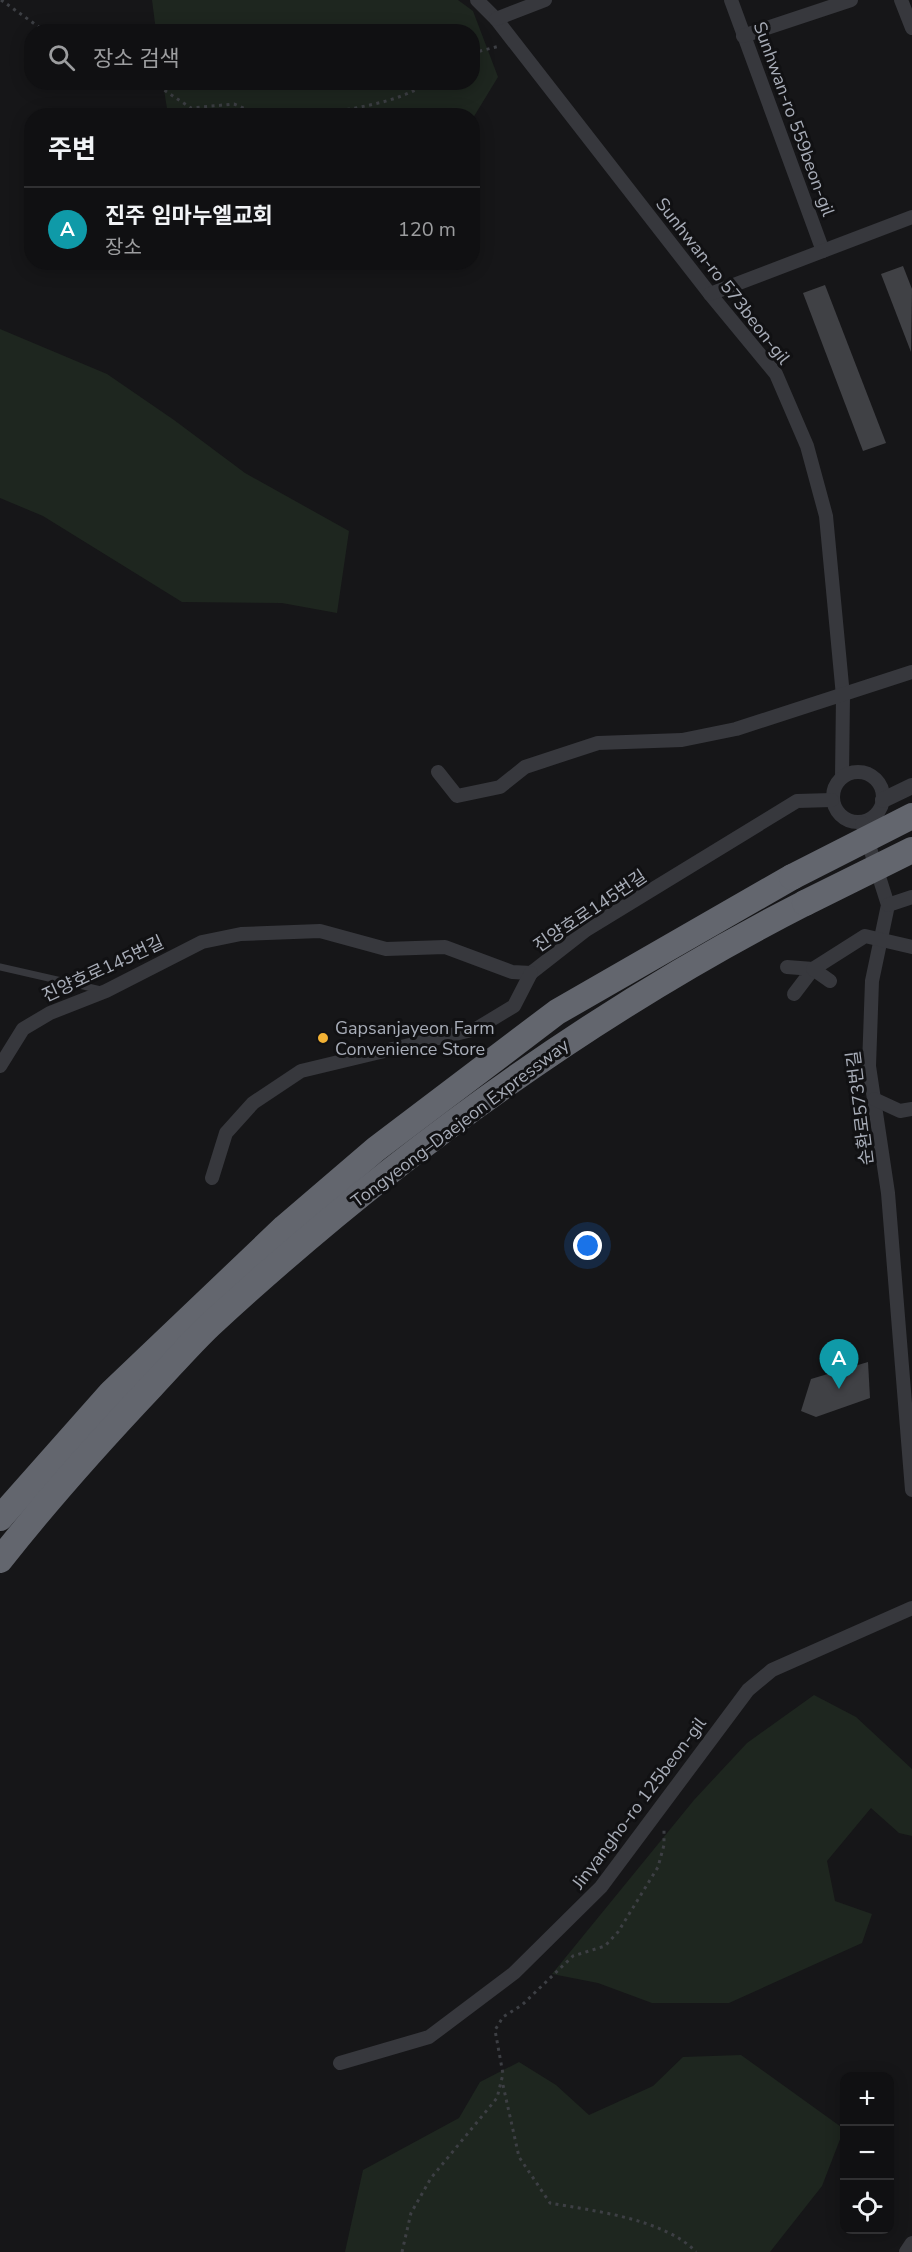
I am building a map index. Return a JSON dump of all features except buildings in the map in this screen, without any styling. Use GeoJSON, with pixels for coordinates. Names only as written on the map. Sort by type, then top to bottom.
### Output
{"type":"FeatureCollection","features":[{"type":"Feature","properties":{"kind":"highway","name":"Tongyeong–Daejeon Expressway"},"geometry":{"type":"LineString","coordinates":[[0,1518],[111,1393],[285,1227],[376,1149],[557,1012],[792,877],[912,816]]}},
{"type":"Feature","properties":{"kind":"highway","name":"Tongyeong–Daejeon Expressway"},"geometry":{"type":"LineString","coordinates":[[0,1560],[117,1423],[209,1326],[392,1169],[574,1037],[733,940],[912,850]]}},
{"type":"Feature","properties":{"kind":"street","name":"Sunhwan-ro 573beon-gil"},"geometry":{"type":"LineString","coordinates":[[477,0],[496,19],[513,44],[710,294],[776,374],[807,446],[826,516],[843,696],[842,777]]}},
{"type":"Feature","properties":{"kind":"street"},"geometry":{"type":"LineString","coordinates":[[496,19],[545,0]]}},
{"type":"Feature","properties":{"kind":"street","name":"Sunhwan-ro 559beon-gil"},"geometry":{"type":"LineString","coordinates":[[731,0],[823,251]]}},
{"type":"Feature","properties":{"kind":"street"},"geometry":{"type":"LineString","coordinates":[[743,36],[851,0]]}},
{"type":"Feature","properties":{"kind":"street"},"geometry":{"type":"LineString","coordinates":[[901,0],[912,28]]}},
{"type":"Feature","properties":{"kind":"street"},"geometry":{"type":"LineString","coordinates":[[710,294],[912,217]]}},
{"type":"Feature","properties":{"kind":"street"},"geometry":{"type":"LineString","coordinates":[[438,772],[457,796],[500,787],[525,767],[598,743],[682,740],[736,729],[912,672]]}},
{"type":"Feature","properties":{"kind":"street"},"geometry":{"type":"LineString","coordinates":[[858,772],[866,773],[879,784],[883,800],[876,815],[862,823],[853,823],[839,815],[832,800],[832,791],[842,777],[858,772]]}},
{"type":"Feature","properties":{"kind":"street"},"geometry":{"type":"LineString","coordinates":[[883,800],[912,786]]}},
{"type":"Feature","properties":{"kind":"street","name":"진양호로145번길"},"geometry":{"type":"LineString","coordinates":[[0,1066],[23,1029],[50,1013],[106,991],[202,942],[241,934],[320,930],[386,949],[446,947],[512,972],[531,973],[586,930],[797,801],[832,800]]}},
{"type":"Feature","properties":{"kind":"street","name":"순환로573번길"},"geometry":{"type":"LineString","coordinates":[[862,823],[888,905],[883,939],[872,981],[869,1066],[906,1320],[912,1490]]}},
{"type":"Feature","properties":{"kind":"street"},"geometry":{"type":"LineString","coordinates":[[888,905],[912,897]]}},
{"type":"Feature","properties":{"kind":"street"},"geometry":{"type":"LineString","coordinates":[[794,994],[813,969],[865,936],[912,947]]}},
{"type":"Feature","properties":{"kind":"street"},"geometry":{"type":"LineString","coordinates":[[787,967],[813,969],[830,981]]}},
{"type":"Feature","properties":{"kind":"street"},"geometry":{"type":"LineString","coordinates":[[212,1178],[226,1133],[253,1103],[301,1071],[476,1029],[514,1006],[531,973]]}},
{"type":"Feature","properties":{"kind":"street"},"geometry":{"type":"LineString","coordinates":[[874,1099],[900,1111],[912,1109]]}},
{"type":"Feature","properties":{"kind":"street","name":"Jinyangho-ro 125beon-gil"},"geometry":{"type":"LineString","coordinates":[[340,2062],[429,2037],[514,1973],[601,1887],[748,1690],[772,1670],[912,1608]]}},
{"type":"Feature","properties":{"kind":"street"},"geometry":{"type":"LineString","coordinates":[[906,2252],[912,2242]]}},
{"type":"Feature","properties":{"kind":"lane"},"geometry":{"type":"LineString","coordinates":[[0,967],[106,991]]}},
{"type":"Feature","properties":{"kind":"path"},"geometry":{"type":"LineString","coordinates":[[1,0],[35,24]]}},
{"type":"Feature","properties":{"kind":"path"},"geometry":{"type":"LineString","coordinates":[[480,51],[513,44]]}},
{"type":"Feature","properties":{"kind":"path"},"geometry":{"type":"LineString","coordinates":[[164,90],[191,108],[234,104],[243,108]]}},
{"type":"Feature","properties":{"kind":"path"},"geometry":{"type":"LineString","coordinates":[[352,108],[379,103],[418,90]]}},
{"type":"Feature","properties":{"kind":"path"},"geometry":{"type":"LineString","coordinates":[[402,2252],[411,2213],[431,2178],[497,2098],[503,2074],[495,2030],[503,2017],[522,2005],[573,1956],[605,1946],[618,1932],[658,1867],[664,1845],[660,1808]]}},
{"type":"Feature","properties":{"kind":"path"},"geometry":{"type":"LineString","coordinates":[[502,2084],[519,2157],[550,2203],[630,2217],[687,2243],[696,2252]]}},
{"type":"Feature","properties":{"kind":"shaded area"},"geometry":{"type":"Polygon","coordinates":[[[152,0],[458,0],[473,11],[478,24],[155,24],[152,0]]]}},
{"type":"Feature","properties":{"kind":"shaded area"},"geometry":{"type":"Polygon","coordinates":[[[480,29],[498,77],[479,108],[167,108],[164,90],[480,90],[480,29]]]}},
{"type":"Feature","properties":{"kind":"shaded area"},"geometry":{"type":"Polygon","coordinates":[[[0,329],[107,374],[245,473],[349,531],[337,613],[282,603],[182,602],[43,516],[0,498],[0,329]]]}},
{"type":"Feature","properties":{"kind":"shaded area"},"geometry":{"type":"Polygon","coordinates":[[[814,1695],[856,1717],[912,1769],[912,1836],[899,1833],[871,1808],[827,1861],[835,1901],[872,1914],[862,1943],[729,2003],[652,2003],[598,1983],[552,1974],[694,1800],[747,1743],[814,1695]]]}},
{"type":"Feature","properties":{"kind":"shaded area"},"geometry":{"type":"Polygon","coordinates":[[[741,2055],[840,2126],[840,2139],[822,2186],[770,2252],[345,2252],[363,2170],[459,2118],[480,2082],[519,2062],[556,2085],[589,2115],[653,2086],[683,2057],[741,2055]]]}},
{"type":"Feature","properties":{"kind":"place","name":"Gapsanjayeon Farm Convenience Store"},"geometry":{"type":"Point","coordinates":[323,1038]}},
{"type":"Feature","properties":{"kind":"place","name":"진주 임마누엘교회"},"geometry":{"type":"Point","coordinates":[839,1389]}}]}
